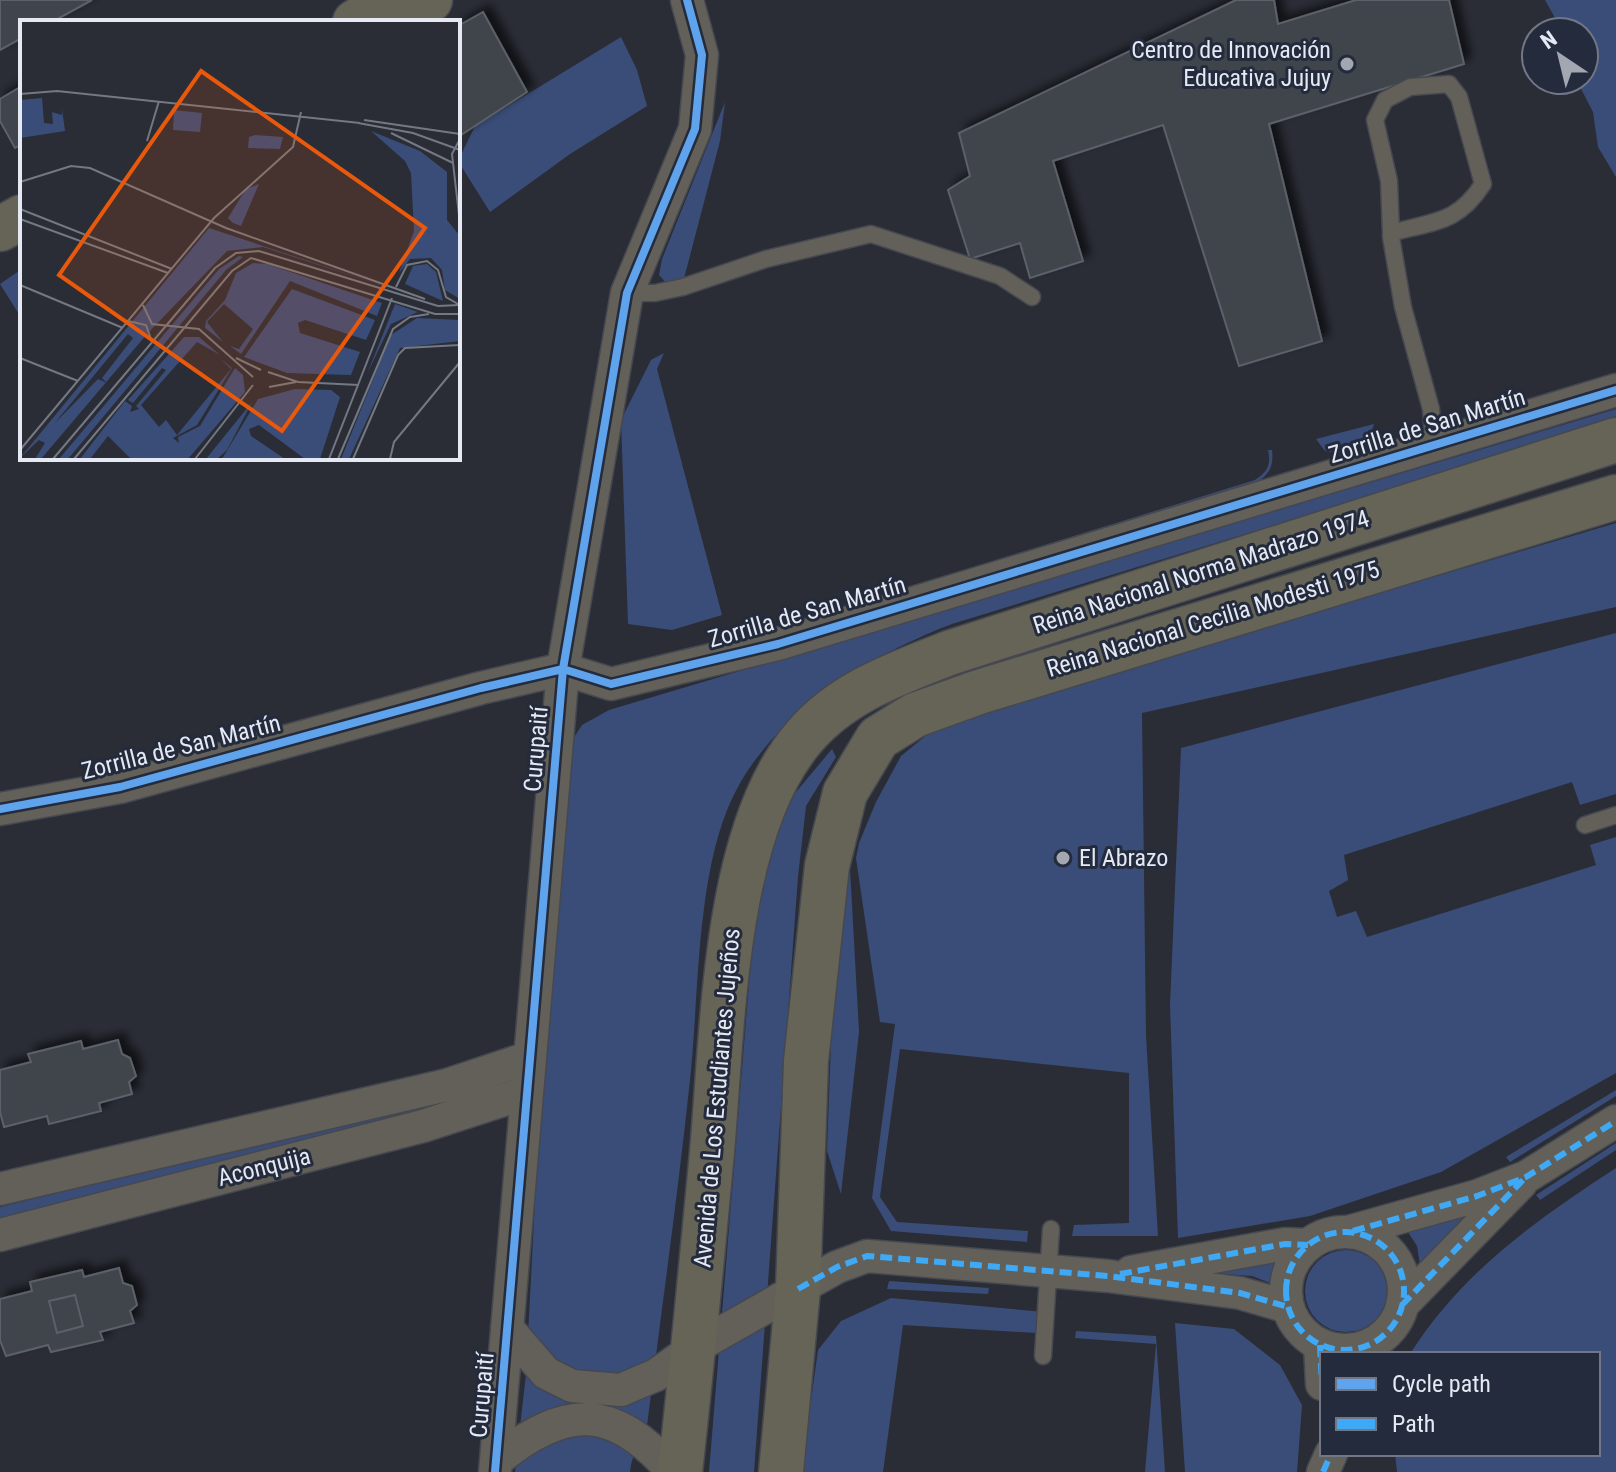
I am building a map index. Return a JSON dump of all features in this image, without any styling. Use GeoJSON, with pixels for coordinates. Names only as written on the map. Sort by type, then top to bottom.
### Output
{"type":"FeatureCollection","features":[{"type":"Feature","properties":{"kind":"main road"},"geometry":{"type":"LineString","coordinates":[[358,20],[391,0]]}},
{"type":"Feature","properties":{"kind":"main road"},"geometry":{"type":"LineString","coordinates":[[396,20],[430,0]]}},
{"type":"Feature","properties":{"kind":"main road"},"geometry":{"type":"LineString","coordinates":[[0,229],[20,218]]}},
{"type":"Feature","properties":{"kind":"main road","name":"Reina Nacional Norma Madrazo 1974"},"geometry":{"type":"LineString","coordinates":[[804,737],[830,712],[870,685],[949,653],[1616,440]]}},
{"type":"Feature","properties":{"kind":"main road","name":"Reina Nacional Cecilia Modesti 1975"},"geometry":{"type":"LineString","coordinates":[[798,1289],[806,1061],[827,866],[845,793],[878,738],[915,715],[1071,663],[1616,497]]}},
{"type":"Feature","properties":{"kind":"main road","name":"Avenida de Los Estudiantes Jujeños"},"geometry":{"type":"LineString","coordinates":[[680,1472],[735,908],[758,817],[787,761],[804,737]]}},
{"type":"Feature","properties":{"kind":"main road"},"geometry":{"type":"LineString","coordinates":[[781,1472],[798,1289]]}},
{"type":"Feature","properties":{"kind":"street","name":"Curupaití"},"geometry":{"type":"LineString","coordinates":[[496,1467],[563,669],[627,293],[695,129],[702,55],[687,0]]}},
{"type":"Feature","properties":{"kind":"street","name":"Zorrilla de San Martín"},"geometry":{"type":"LineString","coordinates":[[0,809],[120,787],[481,688],[563,669],[611,684],[778,644],[1616,390]]}},
{"type":"Feature","properties":{"kind":"street","name":"Aconquija"},"geometry":{"type":"LineString","coordinates":[[0,1189],[447,1085],[528,1058]]}},
{"type":"Feature","properties":{"kind":"street","name":"Aconquija"},"geometry":{"type":"LineString","coordinates":[[0,1235],[423,1126],[525,1093]]}},
{"type":"Feature","properties":{"kind":"street"},"geometry":{"type":"LineString","coordinates":[[1526,1177],[1375,1342],[1357,1348],[1338,1349],[1320,1345],[1300,1330],[1288,1307],[1286,1293],[1291,1267],[1308,1245],[1333,1233],[1348,1232],[1477,1196],[1526,1177],[1616,1121]]}},
{"type":"Feature","properties":{"kind":"street"},"geometry":{"type":"LineString","coordinates":[[1348,1232],[1365,1235],[1392,1255],[1400,1271],[1389,1330]]}},
{"type":"Feature","properties":{"kind":"street"},"geometry":{"type":"LineString","coordinates":[[1108,1276],[1285,1244],[1308,1245]]}},
{"type":"Feature","properties":{"kind":"street"},"geometry":{"type":"LineString","coordinates":[[507,1328],[546,1373],[572,1386],[621,1390],[656,1375],[694,1348],[837,1267],[867,1256],[1108,1276],[1240,1293],[1288,1307]]}},
{"type":"Feature","properties":{"kind":"street"},"geometry":{"type":"LineString","coordinates":[[1320,1345],[1320,1352]]}},
{"type":"Feature","properties":{"kind":"street"},"geometry":{"type":"LineString","coordinates":[[496,1467],[530,1434],[569,1419],[597,1418],[623,1427],[652,1448],[673,1472]]}},
{"type":"Feature","properties":{"kind":"lane"},"geometry":{"type":"LineString","coordinates":[[1391,233],[1454,216],[1468,206],[1483,184],[1459,97],[1449,84],[1410,87],[1385,100],[1375,120],[1389,181],[1391,233],[1403,307],[1431,409],[1434,445]]}},
{"type":"Feature","properties":{"kind":"lane"},"geometry":{"type":"LineString","coordinates":[[627,293],[655,293],[683,287],[766,259],[871,234],[1000,276],[1032,297]]}},
{"type":"Feature","properties":{"kind":"lane"},"geometry":{"type":"LineString","coordinates":[[1585,825],[1616,815]]}},
{"type":"Feature","properties":{"kind":"lane"},"geometry":{"type":"LineString","coordinates":[[1043,1356],[1051,1229]]}},
{"type":"Feature","properties":{"kind":"shaded area"},"geometry":{"type":"Polygon","coordinates":[[[1545,0],[1616,0],[1616,177],[1598,147],[1593,112],[1585,96],[1600,96],[1600,16],[1554,16],[1545,0]]]}},
{"type":"Feature","properties":{"kind":"shaded area"},"geometry":{"type":"Polygon","coordinates":[[[621,37],[637,70],[647,106],[570,154],[490,212],[460,164],[460,157],[475,126],[621,37]]]}},
{"type":"Feature","properties":{"kind":"shaded area"},"geometry":{"type":"Polygon","coordinates":[[[725,102],[720,141],[681,290],[668,285],[659,275],[662,259],[725,102]]]}},
{"type":"Feature","properties":{"kind":"shaded area"},"geometry":{"type":"Polygon","coordinates":[[[20,270],[20,316],[0,284],[20,270]]]}},
{"type":"Feature","properties":{"kind":"shaded area"},"geometry":{"type":"Polygon","coordinates":[[[664,353],[657,369],[722,615],[672,630],[628,624],[621,420],[651,360],[664,353]]]}},
{"type":"Feature","properties":{"kind":"shaded area"},"geometry":{"type":"Polygon","coordinates":[[[1616,409],[1616,420],[952,624],[861,668],[804,708],[779,731],[739,785],[724,817],[706,892],[689,1089],[647,1426],[630,1472],[515,1472],[526,1374],[542,1066],[569,745],[582,725],[609,710],[1616,409]]]}},
{"type":"Feature","properties":{"kind":"shaded area"},"geometry":{"type":"Polygon","coordinates":[[[1374,424],[1367,445],[1350,455],[1325,451],[1316,439],[1374,424]]]}},
{"type":"Feature","properties":{"kind":"shaded area"},"geometry":{"type":"Polygon","coordinates":[[[1268,450],[1272,450],[1271,466],[1267,474],[1254,484],[702,651],[1255,480],[1268,467],[1268,450]]]}},
{"type":"Feature","properties":{"kind":"shaded area"},"geometry":{"type":"Polygon","coordinates":[[[1616,523],[1616,607],[1142,713],[1146,1036],[1158,1236],[1072,1236],[1074,1225],[1129,1223],[1129,1073],[900,1049],[880,1197],[897,1222],[1028,1231],[1027,1242],[891,1231],[872,1198],[895,1024],[880,1022],[856,858],[876,802],[901,756],[934,729],[974,713],[1616,523]]]}},
{"type":"Feature","properties":{"kind":"shaded area"},"geometry":{"type":"Polygon","coordinates":[[[1616,633],[1616,794],[1580,805],[1572,782],[1344,855],[1348,880],[1329,891],[1337,917],[1356,911],[1367,937],[1596,865],[1590,845],[1616,837],[1616,1073],[1441,1172],[1310,1216],[1178,1238],[1170,1005],[1181,748],[1616,633]]]}},
{"type":"Feature","properties":{"kind":"shaded area"},"geometry":{"type":"Polygon","coordinates":[[[832,749],[836,757],[806,806],[798,877],[754,1472],[709,1472],[756,898],[780,811],[832,749]]]}},
{"type":"Feature","properties":{"kind":"shaded area"},"geometry":{"type":"Polygon","coordinates":[[[850,868],[859,1032],[841,1194],[827,1151],[834,963],[850,868]]]}},
{"type":"Feature","properties":{"kind":"shaded area"},"geometry":{"type":"Polygon","coordinates":[[[1616,1090],[1616,1096],[1510,1162],[1506,1157],[1616,1090]]]}},
{"type":"Feature","properties":{"kind":"shaded area"},"geometry":{"type":"Polygon","coordinates":[[[448,1098],[449,1108],[0,1218],[0,1207],[448,1098]]]}},
{"type":"Feature","properties":{"kind":"shaded area"},"geometry":{"type":"Polygon","coordinates":[[[1616,1143],[1616,1150],[1540,1200],[1536,1195],[1616,1143]]]}},
{"type":"Feature","properties":{"kind":"shaded area"},"geometry":{"type":"Polygon","coordinates":[[[1616,1168],[1616,1472],[1397,1472],[1395,1456],[1600,1456],[1600,1352],[1411,1352],[1430,1325],[1477,1273],[1557,1207],[1616,1168]]]}},
{"type":"Feature","properties":{"kind":"shaded area"},"geometry":{"type":"Polygon","coordinates":[[[1487,1197],[1420,1265],[1417,1246],[1406,1229],[1487,1197]]]}},
{"type":"Feature","properties":{"kind":"shaded area"},"geometry":{"type":"Polygon","coordinates":[[[1338,1250],[1354,1250],[1369,1257],[1380,1268],[1387,1291],[1384,1307],[1375,1320],[1354,1332],[1338,1332],[1323,1325],[1312,1314],[1305,1299],[1305,1283],[1312,1268],[1323,1257],[1338,1250]]]}},
{"type":"Feature","properties":{"kind":"shaded area"},"geometry":{"type":"Polygon","coordinates":[[[1281,1256],[1278,1286],[1252,1276],[1196,1272],[1281,1256]]]}},
{"type":"Feature","properties":{"kind":"shaded area"},"geometry":{"type":"Polygon","coordinates":[[[889,1281],[989,1288],[988,1294],[887,1289],[889,1281]]]}},
{"type":"Feature","properties":{"kind":"shaded area"},"geometry":{"type":"Polygon","coordinates":[[[891,1298],[1055,1313],[1052,1334],[903,1325],[883,1472],[801,1472],[818,1350],[841,1321],[891,1298]]]}},
{"type":"Feature","properties":{"kind":"shaded area"},"geometry":{"type":"Polygon","coordinates":[[[1175,1323],[1234,1329],[1280,1365],[1302,1405],[1297,1472],[1185,1472],[1175,1323]]]}},
{"type":"Feature","properties":{"kind":"shaded area"},"geometry":{"type":"Polygon","coordinates":[[[1076,1331],[1156,1336],[1165,1472],[1145,1472],[1156,1344],[1075,1338],[1076,1331]]]}},
{"type":"Feature","properties":{"kind":"building"},"geometry":{"type":"Polygon","coordinates":[[[0,0],[92,0],[56,20],[20,20],[20,39],[0,50],[0,0]]]}},
{"type":"Feature","properties":{"kind":"building"},"geometry":{"type":"Polygon","coordinates":[[[1236,0],[1274,0],[1278,24],[1356,0],[1449,0],[1464,64],[1269,124],[1322,341],[1239,366],[1163,125],[1053,161],[1083,261],[1030,278],[1020,243],[970,259],[948,190],[970,176],[959,133],[1236,0]]]}},
{"type":"Feature","properties":{"kind":"building"},"geometry":{"type":"Polygon","coordinates":[[[483,12],[527,92],[460,136],[460,25],[483,12]]]}},
{"type":"Feature","properties":{"kind":"building"},"geometry":{"type":"Polygon","coordinates":[[[20,87],[20,145],[15,148],[0,121],[0,99],[20,87]]]}},
{"type":"Feature","properties":{"kind":"building"},"geometry":{"type":"Polygon","coordinates":[[[118,1040],[122,1054],[130,1058],[136,1076],[129,1082],[132,1094],[99,1103],[101,1111],[49,1124],[47,1116],[4,1127],[0,1112],[0,1070],[31,1062],[28,1054],[81,1041],[83,1049],[118,1040]]]}},
{"type":"Feature","properties":{"kind":"building"},"geometry":{"type":"Polygon","coordinates":[[[119,1268],[123,1283],[132,1286],[137,1305],[130,1311],[134,1323],[100,1332],[103,1340],[51,1352],[48,1345],[6,1356],[0,1340],[0,1299],[32,1291],[30,1282],[82,1270],[84,1277],[119,1268]]]}},
{"type":"Feature","properties":{"kind":"building"},"geometry":{"type":"Polygon","coordinates":[[[75,1295],[83,1326],[57,1333],[49,1301],[75,1295]]]}},
{"type":"Feature","properties":{"kind":"marked path"},"geometry":{"type":"LineString","coordinates":[[1353,1231],[1477,1196],[1526,1177],[1616,1121]]}},
{"type":"Feature","properties":{"kind":"marked path"},"geometry":{"type":"LineString","coordinates":[[1402,1305],[1523,1180]]}},
{"type":"Feature","properties":{"kind":"marked path"},"geometry":{"type":"LineString","coordinates":[[1345,1232],[1378,1242],[1394,1258],[1404,1291],[1394,1324],[1378,1340],[1345,1350],[1312,1340],[1296,1324],[1286,1291],[1296,1258],[1312,1242],[1345,1232]]}},
{"type":"Feature","properties":{"kind":"marked path"},"geometry":{"type":"LineString","coordinates":[[1120,1274],[1285,1244],[1308,1245]]}},
{"type":"Feature","properties":{"kind":"marked path"},"geometry":{"type":"LineString","coordinates":[[798,1289],[837,1267],[867,1256],[1108,1276],[1240,1293],[1288,1307]]}},
{"type":"Feature","properties":{"kind":"marked path"},"geometry":{"type":"LineString","coordinates":[[1320,1345],[1320,1352]]}},
{"type":"Feature","properties":{"kind":"marked path"},"geometry":{"type":"LineString","coordinates":[[1323,1472],[1330,1456]]}},
{"type":"Feature","properties":{"kind":"cycle path"},"geometry":{"type":"LineString","coordinates":[[495,1472],[563,669],[627,293],[695,129],[702,55],[687,0]]}},
{"type":"Feature","properties":{"kind":"cycle path"},"geometry":{"type":"LineString","coordinates":[[0,809],[120,787],[481,688],[563,669],[611,684],[778,644],[1616,390]]}},
{"type":"Feature","properties":{"kind":"place","name":"Centro de Innovación Educativa Jujuy"},"geometry":{"type":"Point","coordinates":[1347,64]}},
{"type":"Feature","properties":{"kind":"place","name":"El Abrazo"},"geometry":{"type":"Point","coordinates":[1063,858]}}]}
